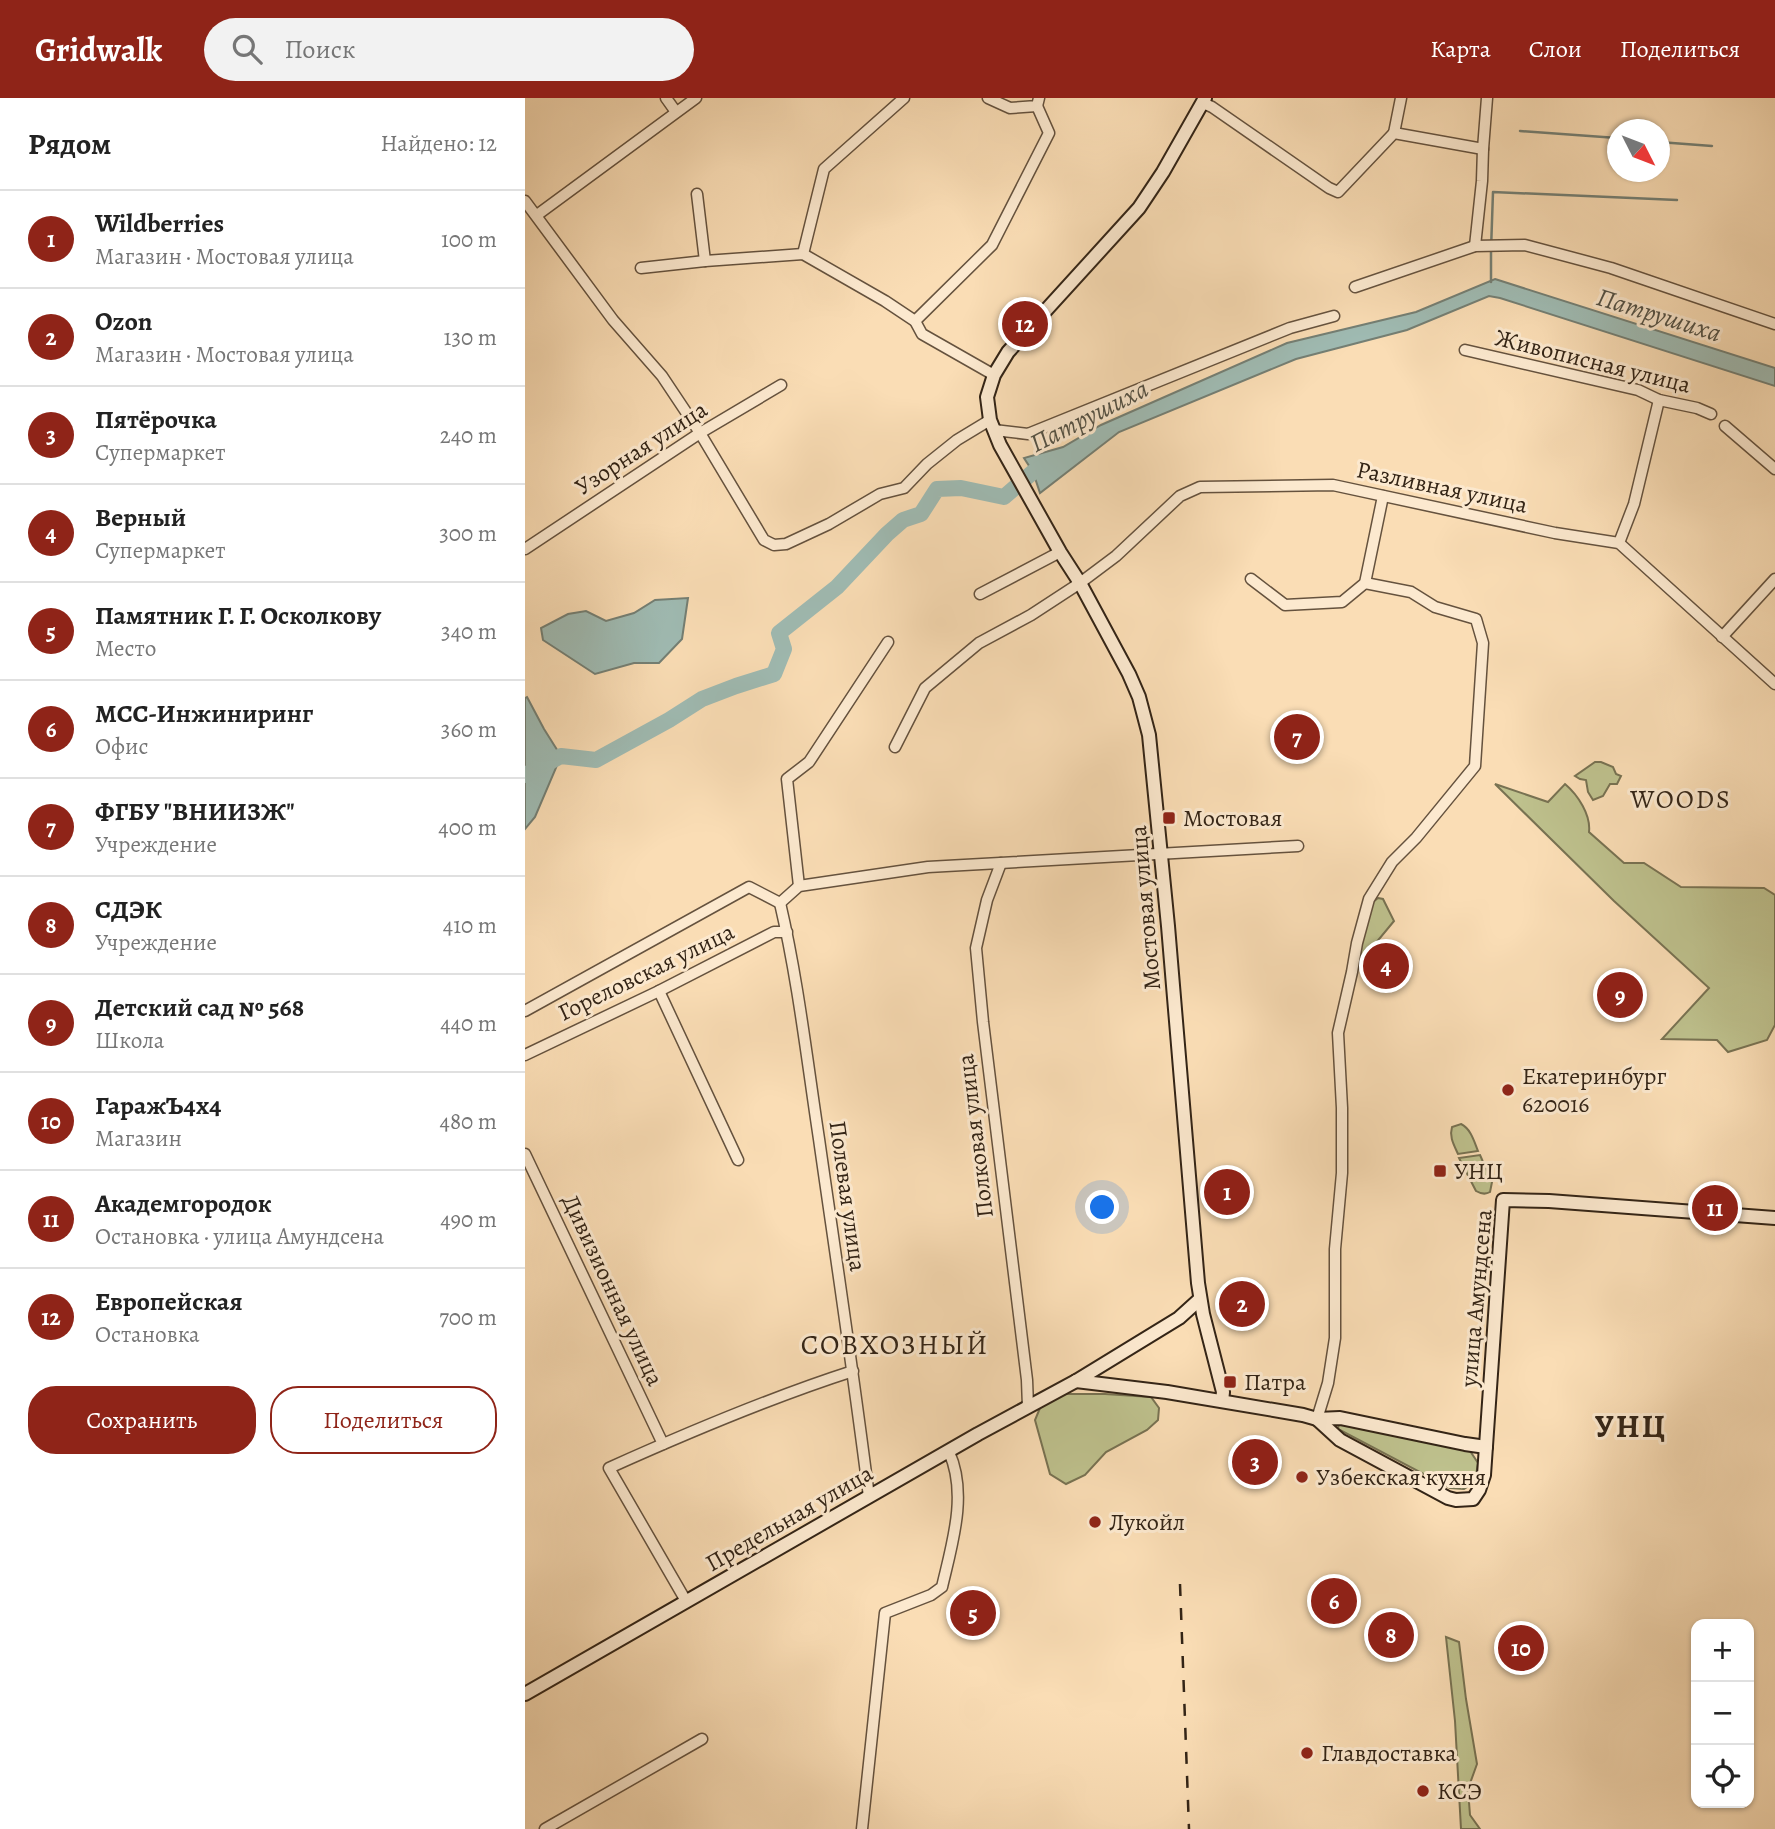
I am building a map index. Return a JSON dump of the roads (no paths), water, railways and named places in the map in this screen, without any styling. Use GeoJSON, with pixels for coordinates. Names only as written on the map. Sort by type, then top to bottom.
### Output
{"type":"FeatureCollection","features":[{"type":"Feature","properties":{"kind":"street"},"geometry":{"type":"LineString","coordinates":[[666,98],[676,112]]}},
{"type":"Feature","properties":{"kind":"street"},"geometry":{"type":"LineString","coordinates":[[537,215],[696,98]]}},
{"type":"Feature","properties":{"kind":"street"},"geometry":{"type":"LineString","coordinates":[[803,254],[824,169],[904,98]]}},
{"type":"Feature","properties":{"kind":"street"},"geometry":{"type":"LineString","coordinates":[[915,321],[992,245],[1049,133],[1038,102],[1010,108],[988,98]]}},
{"type":"Feature","properties":{"kind":"street"},"geometry":{"type":"LineString","coordinates":[[992,425],[987,397],[994,374],[1008,352],[1139,208],[1204,100],[1338,192],[1394,134],[1401,98]]}},
{"type":"Feature","properties":{"kind":"street"},"geometry":{"type":"LineString","coordinates":[[1475,246],[1487,98]]}},
{"type":"Feature","properties":{"kind":"street"},"geometry":{"type":"LineString","coordinates":[[1394,134],[1483,149]]}},
{"type":"Feature","properties":{"kind":"street"},"geometry":{"type":"LineString","coordinates":[[697,194],[705,261]]}},
{"type":"Feature","properties":{"kind":"street"},"geometry":{"type":"LineString","coordinates":[[525,201],[613,320],[662,376],[700,433],[764,540],[774,545],[786,544],[829,524],[880,494],[904,488],[927,464],[957,440],[992,425],[1028,434],[1290,328],[1334,316]]}},
{"type":"Feature","properties":{"kind":"street"},"geometry":{"type":"LineString","coordinates":[[1355,286],[1475,246],[1525,245],[1611,268],[1775,324]]}},
{"type":"Feature","properties":{"kind":"street"},"geometry":{"type":"LineString","coordinates":[[641,268],[803,254],[915,321],[922,334],[994,374]]}},
{"type":"Feature","properties":{"kind":"street","name":"Живописная улица"},"geometry":{"type":"LineString","coordinates":[[1465,351],[1638,390],[1659,400],[1697,408],[1711,414]]}},
{"type":"Feature","properties":{"kind":"street","name":"Узорная улица"},"geometry":{"type":"LineString","coordinates":[[525,549],[700,433],[781,385]]}},
{"type":"Feature","properties":{"kind":"street"},"geometry":{"type":"LineString","coordinates":[[1659,400],[1634,504],[1619,543],[1775,684]]}},
{"type":"Feature","properties":{"kind":"street","name":"Мостовая улица"},"geometry":{"type":"LineString","coordinates":[[992,425],[1031,502],[1080,583],[1129,674],[1139,697],[1149,734],[1200,1299],[1223,1392],[1222,1401]]}},
{"type":"Feature","properties":{"kind":"street"},"geometry":{"type":"LineString","coordinates":[[1725,426],[1775,470]]}},
{"type":"Feature","properties":{"kind":"street","name":"Разливная улица"},"geometry":{"type":"LineString","coordinates":[[895,747],[925,688],[979,643],[1031,615],[1080,583],[1116,556],[1180,496],[1200,487],[1333,485],[1555,533],[1619,543]]}},
{"type":"Feature","properties":{"kind":"street"},"geometry":{"type":"LineString","coordinates":[[1251,579],[1285,605],[1342,602],[1365,583],[1383,496]]}},
{"type":"Feature","properties":{"kind":"street"},"geometry":{"type":"LineString","coordinates":[[980,594],[1060,552]]}},
{"type":"Feature","properties":{"kind":"street"},"geometry":{"type":"LineString","coordinates":[[1722,637],[1775,579]]}},
{"type":"Feature","properties":{"kind":"street"},"geometry":{"type":"LineString","coordinates":[[1317,1419],[1328,1383],[1335,1338],[1335,1249],[1342,1173],[1338,1033],[1357,943],[1369,899],[1392,862],[1416,838],[1475,766],[1483,643],[1476,620],[1435,607],[1411,592],[1365,583]]}},
{"type":"Feature","properties":{"kind":"street"},"geometry":{"type":"LineString","coordinates":[[799,886],[787,779],[809,762],[888,642]]}},
{"type":"Feature","properties":{"kind":"street"},"geometry":{"type":"LineString","coordinates":[[525,1011],[749,887],[781,903],[799,886],[928,867],[1298,846]]}},
{"type":"Feature","properties":{"kind":"street","name":"Полковая улица"},"geometry":{"type":"LineString","coordinates":[[1001,863],[987,900],[976,948],[1028,1407]]}},
{"type":"Feature","properties":{"kind":"street","name":"Полевая улица"},"geometry":{"type":"LineString","coordinates":[[781,903],[801,1018],[869,1497]]}},
{"type":"Feature","properties":{"kind":"street","name":"Гореловская улица"},"geometry":{"type":"LineString","coordinates":[[525,1055],[774,932],[787,932]]}},
{"type":"Feature","properties":{"kind":"street"},"geometry":{"type":"LineString","coordinates":[[659,991],[738,1160]]}},
{"type":"Feature","properties":{"kind":"street","name":"Дивизионная улица"},"geometry":{"type":"LineString","coordinates":[[525,1154],[663,1444]]}},
{"type":"Feature","properties":{"kind":"street","name":"улица Амундсена"},"geometry":{"type":"LineString","coordinates":[[1317,1419],[1340,1440],[1448,1499],[1473,1499],[1484,1475],[1503,1200],[1775,1218]]}},
{"type":"Feature","properties":{"kind":"street","name":"Предельная улица"},"geometry":{"type":"LineString","coordinates":[[526,1690],[1076,1381],[1179,1318],[1200,1299]]}},
{"type":"Feature","properties":{"kind":"street"},"geometry":{"type":"LineString","coordinates":[[686,1601],[609,1468],[794,1390],[853,1371]]}},
{"type":"Feature","properties":{"kind":"street"},"geometry":{"type":"LineString","coordinates":[[1076,1381],[1167,1392],[1317,1419],[1339,1418],[1486,1447]]}},
{"type":"Feature","properties":{"kind":"street"},"geometry":{"type":"LineString","coordinates":[[862,1829],[885,1613],[931,1595],[942,1587],[958,1500],[954,1464],[949,1452]]}},
{"type":"Feature","properties":{"kind":"street"},"geometry":{"type":"LineString","coordinates":[[545,1829],[702,1739]]}},
{"type":"Feature","properties":{"kind":"water"},"geometry":{"type":"Polygon","coordinates":[[[1495,279],[1775,368],[1775,386],[1489,296],[1407,330],[1296,359],[1119,432],[1040,493],[1033,472],[1024,458],[1063,447],[1101,425],[1287,343],[1416,312],[1495,279]]]}},
{"type":"Feature","properties":{"kind":"water"},"geometry":{"type":"Polygon","coordinates":[[[688,598],[682,639],[659,663],[634,663],[595,674],[543,640],[541,628],[568,614],[586,611],[606,621],[634,613],[655,600],[688,598]]]}},
{"type":"Feature","properties":{"kind":"water"},"geometry":{"type":"Polygon","coordinates":[[[527,697],[561,756],[535,817],[525,829],[525,698],[527,697]]]}},
{"type":"Feature","properties":{"kind":"waterway"},"geometry":{"type":"LineString","coordinates":[[1520,131],[1607,137]]}},
{"type":"Feature","properties":{"kind":"waterway"},"geometry":{"type":"LineString","coordinates":[[1670,143],[1712,146]]}},
{"type":"Feature","properties":{"kind":"waterway"},"geometry":{"type":"LineString","coordinates":[[1491,282],[1493,192],[1677,200]]}},
{"type":"Feature","properties":{"kind":"waterway","name":"Патрушиха"},"geometry":{"type":"LineString","coordinates":[[525,775],[561,756],[596,760],[702,699],[774,674],[784,649],[779,633],[837,587],[903,520],[921,514],[937,489],[961,488],[1004,497],[1033,472],[1050,463]]}},
{"type":"Feature","properties":{"kind":"railway"},"geometry":{"type":"LineString","coordinates":[[1180,1584],[1189,1829]]}},
{"type":"Feature","properties":{"kind":"place","name":"Европейская"},"geometry":{"type":"Point","coordinates":[1025,324]}},
{"type":"Feature","properties":{"kind":"place","name":"ФГБУ \"ВНИИЗЖ\""},"geometry":{"type":"Point","coordinates":[1297,737]}},
{"type":"Feature","properties":{"kind":"place","name":"Мостовая"},"geometry":{"type":"Point","coordinates":[1169,818]}},
{"type":"Feature","properties":{"kind":"place","name":"Верный"},"geometry":{"type":"Point","coordinates":[1386,966]}},
{"type":"Feature","properties":{"kind":"place","name":"Детский сад № 568"},"geometry":{"type":"Point","coordinates":[1620,995]}},
{"type":"Feature","properties":{"kind":"place","name":"Екатеринбург 620016"},"geometry":{"type":"Point","coordinates":[1508,1090]}},
{"type":"Feature","properties":{"kind":"place","name":"УНЦ"},"geometry":{"type":"Point","coordinates":[1440,1171]}},
{"type":"Feature","properties":{"kind":"place","name":"Wildberries"},"geometry":{"type":"Point","coordinates":[1227,1192]}},
{"type":"Feature","properties":{"kind":"place","name":"Академгородок"},"geometry":{"type":"Point","coordinates":[1715,1208]}},
{"type":"Feature","properties":{"kind":"place","name":"Ozon"},"geometry":{"type":"Point","coordinates":[1242,1304]}},
{"type":"Feature","properties":{"kind":"place","name":"Патра"},"geometry":{"type":"Point","coordinates":[1230,1382]}},
{"type":"Feature","properties":{"kind":"place","name":"Пятёрочка"},"geometry":{"type":"Point","coordinates":[1255,1462]}},
{"type":"Feature","properties":{"kind":"place","name":"Узбекская кухня"},"geometry":{"type":"Point","coordinates":[1302,1477]}},
{"type":"Feature","properties":{"kind":"place","name":"Лукойл"},"geometry":{"type":"Point","coordinates":[1095,1522]}},
{"type":"Feature","properties":{"kind":"place","name":"МСС-Инжиниринг"},"geometry":{"type":"Point","coordinates":[1334,1601]}},
{"type":"Feature","properties":{"kind":"place","name":"Памятник Г. Г. Осколкову"},"geometry":{"type":"Point","coordinates":[973,1613]}},
{"type":"Feature","properties":{"kind":"place","name":"СДЭК"},"geometry":{"type":"Point","coordinates":[1391,1635]}},
{"type":"Feature","properties":{"kind":"place","name":"ГаражЪ4х4"},"geometry":{"type":"Point","coordinates":[1521,1648]}},
{"type":"Feature","properties":{"kind":"place","name":"Главдоставка"},"geometry":{"type":"Point","coordinates":[1307,1753]}},
{"type":"Feature","properties":{"kind":"place","name":"КСЭ"},"geometry":{"type":"Point","coordinates":[1423,1791]}},
{"type":"Feature","properties":{"kind":"district","name":"WOODS"},"geometry":{"type":"Point","coordinates":[1681,799]}},
{"type":"Feature","properties":{"kind":"district","name":"СОВХОЗНЫЙ"},"geometry":{"type":"Point","coordinates":[895,1345]}},
{"type":"Feature","properties":{"kind":"district","name":"УНЦ"},"geometry":{"type":"Point","coordinates":[1631,1426]}}]}
